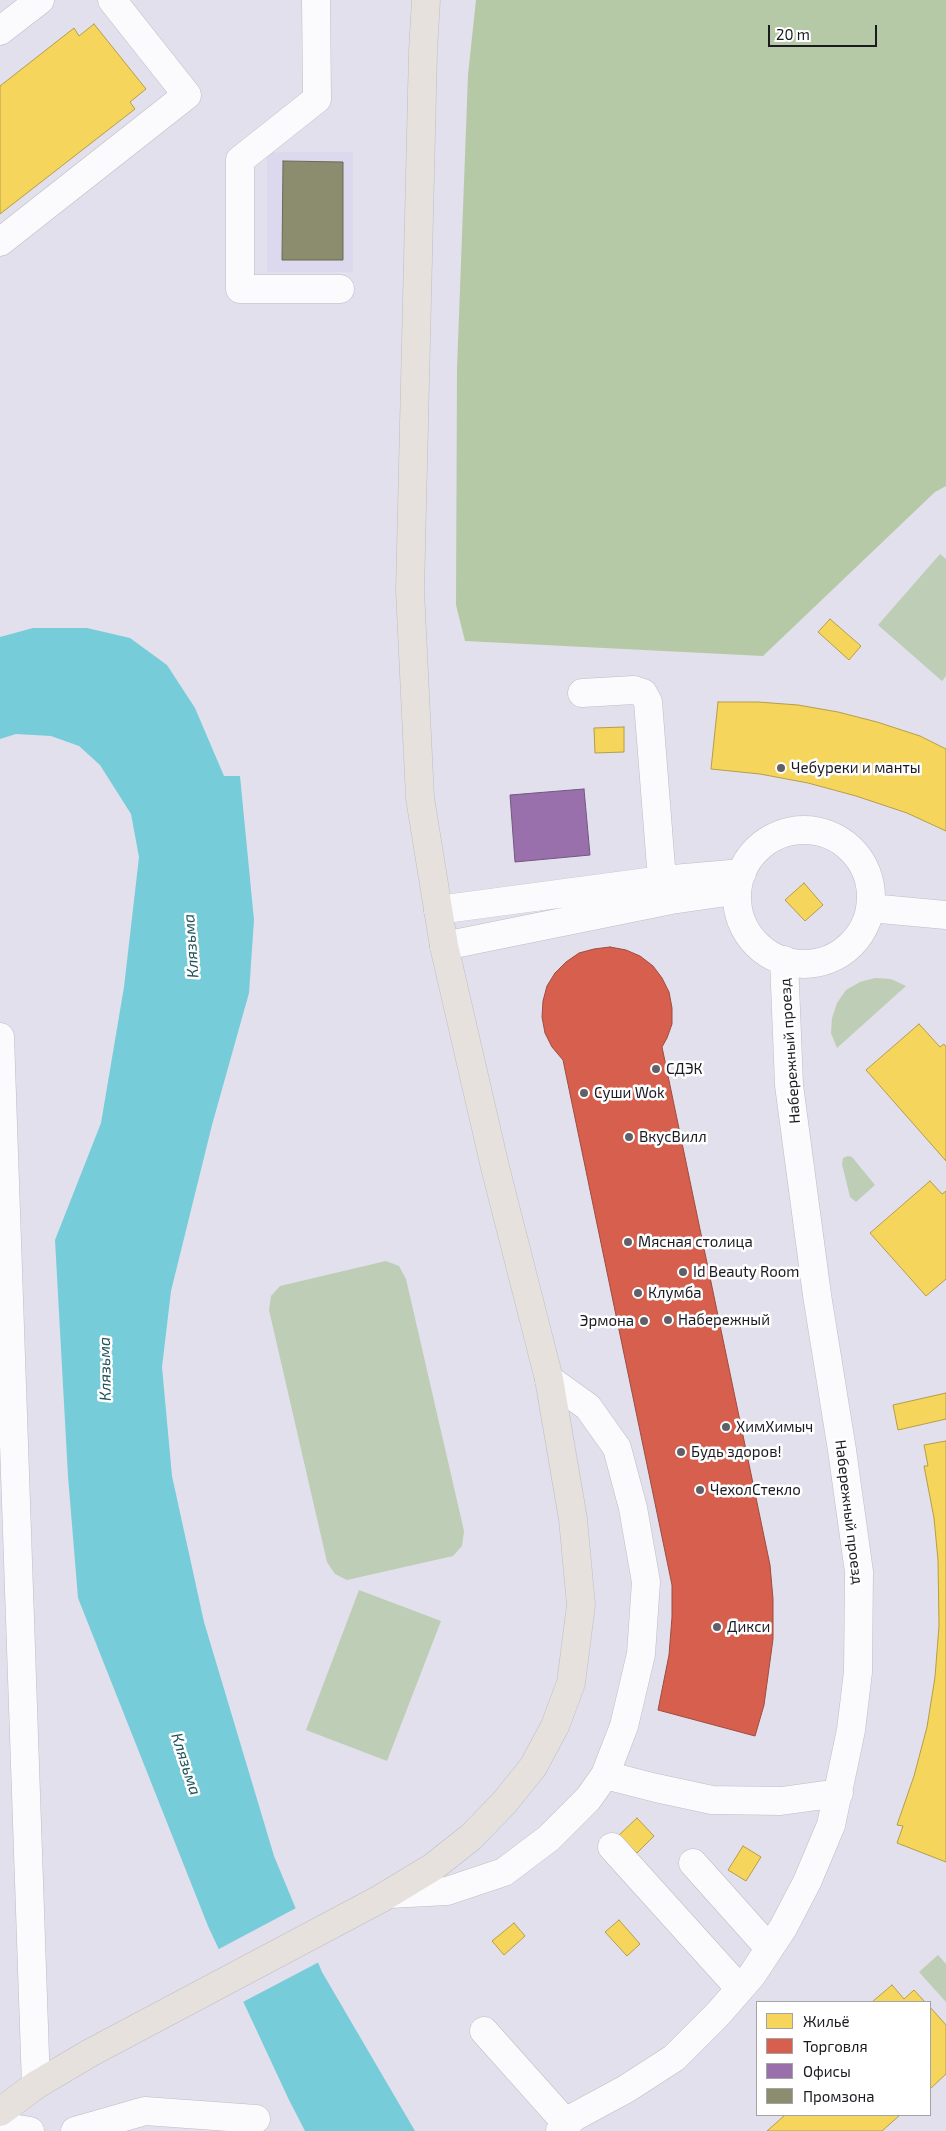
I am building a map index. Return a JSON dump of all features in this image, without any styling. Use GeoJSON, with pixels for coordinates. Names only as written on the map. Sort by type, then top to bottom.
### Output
{"type":"FeatureCollection","features":[{"type":"Feature","properties":{"kind":"main road"},"geometry":{"type":"LineString","coordinates":[[0,2112],[36,2085],[146,2023],[383,1897],[433,1867],[471,1837],[504,1803],[532,1767],[555,1726],[571,1683],[581,1605],[573,1520],[550,1379],[495,1167],[444,946],[420,798],[410,590],[423,52],[426,0]]}},
{"type":"Feature","properties":{"kind":"street"},"geometry":{"type":"LineString","coordinates":[[0,31],[40,0]]}},
{"type":"Feature","properties":{"kind":"street"},"geometry":{"type":"LineString","coordinates":[[0,242],[187,95],[112,0]]}},
{"type":"Feature","properties":{"kind":"street"},"geometry":{"type":"LineString","coordinates":[[316,0],[317,99],[240,160],[240,289],[340,289]]}},
{"type":"Feature","properties":{"kind":"street"},"geometry":{"type":"LineString","coordinates":[[582,692],[634,690],[643,693],[648,702],[662,880]]}},
{"type":"Feature","properties":{"kind":"street","name":"Набережный проезд"},"geometry":{"type":"LineString","coordinates":[[803,830],[822,832],[840,840],[855,852],[866,870],[871,888],[870,908],[866,924],[857,938],[845,950],[831,958],[816,963],[784,960],[770,954],[758,945],[746,929],[738,906],[740,882],[751,856],[766,842],[783,833],[803,830]]}},
{"type":"Feature","properties":{"kind":"street"},"geometry":{"type":"LineString","coordinates":[[438,910],[662,880],[740,882]]}},
{"type":"Feature","properties":{"kind":"street"},"geometry":{"type":"LineString","coordinates":[[444,946],[695,895],[740,882]]}},
{"type":"Feature","properties":{"kind":"street"},"geometry":{"type":"LineString","coordinates":[[870,908],[946,914]]}},
{"type":"Feature","properties":{"kind":"street","name":"Набережный проезд"},"geometry":{"type":"LineString","coordinates":[[564,2127],[574,2117],[674,2058],[740,1989],[783,1928],[807,1882],[830,1825],[839,1792],[851,1730],[858,1672],[859,1572],[817,1295],[789,1085],[784,960]]}},
{"type":"Feature","properties":{"kind":"street"},"geometry":{"type":"LineString","coordinates":[[0,1036],[5,1279],[36,2085]]}},
{"type":"Feature","properties":{"kind":"street"},"geometry":{"type":"LineString","coordinates":[[383,1897],[446,1891],[504,1872],[549,1838],[588,1799],[605,1775],[624,1726],[641,1654],[646,1582],[633,1508],[617,1448],[588,1407],[550,1379]]}},
{"type":"Feature","properties":{"kind":"street"},"geometry":{"type":"LineString","coordinates":[[605,1775],[712,1800],[781,1801],[839,1792]]}},
{"type":"Feature","properties":{"kind":"street"},"geometry":{"type":"LineString","coordinates":[[612,1847],[740,1989]]}},
{"type":"Feature","properties":{"kind":"street"},"geometry":{"type":"LineString","coordinates":[[693,1863],[769,1948]]}},
{"type":"Feature","properties":{"kind":"street"},"geometry":{"type":"LineString","coordinates":[[484,2031],[564,2127]]}},
{"type":"Feature","properties":{"kind":"street"},"geometry":{"type":"LineString","coordinates":[[75,2131],[145,2111],[256,2119]]}},
{"type":"Feature","properties":{"kind":"street"},"geometry":{"type":"LineString","coordinates":[[0,2126],[30,2131]]}},
{"type":"Feature","properties":{"kind":"shaded area"},"geometry":{"type":"Polygon","coordinates":[[[267,152],[353,152],[353,272],[267,272],[267,152]]]}},
{"type":"Feature","properties":{"kind":"green space"},"geometry":{"type":"Polygon","coordinates":[[[476,0],[946,0],[946,486],[935,492],[763,656],[465,641],[456,605],[457,369],[468,75],[476,0]]]}},
{"type":"Feature","properties":{"kind":"green space"},"geometry":{"type":"Polygon","coordinates":[[[940,554],[946,559],[946,676],[942,681],[878,625],[940,554]]]}},
{"type":"Feature","properties":{"kind":"green space"},"geometry":{"type":"Polygon","coordinates":[[[875,978],[891,979],[906,986],[837,1048],[831,1033],[832,1018],[837,1003],[846,990],[860,982],[875,978]]]}},
{"type":"Feature","properties":{"kind":"green space"},"geometry":{"type":"Polygon","coordinates":[[[852,1157],[875,1185],[856,1202],[850,1197],[842,1164],[843,1158],[852,1157]]]}},
{"type":"Feature","properties":{"kind":"green space"},"geometry":{"type":"Polygon","coordinates":[[[386,1261],[399,1266],[406,1279],[464,1531],[462,1546],[453,1556],[347,1580],[335,1574],[327,1562],[269,1310],[271,1296],[280,1286],[386,1261]]]}},
{"type":"Feature","properties":{"kind":"green space"},"geometry":{"type":"Polygon","coordinates":[[[359,1590],[441,1621],[387,1761],[306,1730],[359,1590]]]}},
{"type":"Feature","properties":{"kind":"green space"},"geometry":{"type":"Polygon","coordinates":[[[938,1955],[946,1964],[946,2002],[919,1972],[938,1955]]]}},
{"type":"Feature","properties":{"kind":"water","name":"Клязьма"},"geometry":{"type":"Polygon","coordinates":[[[33,628],[87,628],[130,638],[167,665],[195,708],[224,776],[240,776],[254,920],[249,993],[212,1125],[171,1291],[162,1367],[172,1476],[204,1622],[274,1856],[322,1972],[415,2131],[305,2131],[208,1926],[78,1598],[68,1476],[55,1240],[101,1123],[124,987],[139,857],[131,814],[100,765],[79,746],[51,736],[16,734],[0,739],[0,637],[33,628]]]}},
{"type":"Feature","properties":{"kind":"pier"},"geometry":{"type":"Polygon","coordinates":[[[298,1907],[321,1961],[241,2003],[217,1950],[298,1907]]]}},
{"type":"Feature","properties":{"kind":"building: Жильё"},"geometry":{"type":"Polygon","coordinates":[[[94,24],[146,89],[130,102],[135,109],[0,214],[0,86],[74,28],[79,36],[94,24]]]}},
{"type":"Feature","properties":{"kind":"building: Жильё"},"geometry":{"type":"Polygon","coordinates":[[[830,619],[861,646],[849,660],[818,632],[830,619]]]}},
{"type":"Feature","properties":{"kind":"building: Жильё"},"geometry":{"type":"Polygon","coordinates":[[[718,702],[798,705],[838,712],[920,736],[946,749],[946,831],[907,813],[808,783],[760,774],[711,769],[718,702]]]}},
{"type":"Feature","properties":{"kind":"building: Жильё"},"geometry":{"type":"Polygon","coordinates":[[[624,727],[624,752],[595,753],[594,728],[624,727]]]}},
{"type":"Feature","properties":{"kind":"building: Жильё"},"geometry":{"type":"Polygon","coordinates":[[[804,883],[823,905],[805,921],[785,900],[804,883]]]}},
{"type":"Feature","properties":{"kind":"building: Жильё"},"geometry":{"type":"Polygon","coordinates":[[[919,1024],[940,1047],[944,1044],[946,1047],[946,1161],[866,1070],[919,1024]]]}},
{"type":"Feature","properties":{"kind":"building: Жильё"},"geometry":{"type":"Polygon","coordinates":[[[930,1181],[942,1194],[946,1191],[946,1279],[926,1296],[870,1233],[930,1181]]]}},
{"type":"Feature","properties":{"kind":"building: Жильё"},"geometry":{"type":"Polygon","coordinates":[[[946,1393],[946,1419],[898,1430],[893,1405],[946,1393]]]}},
{"type":"Feature","properties":{"kind":"building: Жильё"},"geometry":{"type":"Polygon","coordinates":[[[946,1441],[946,1862],[897,1843],[903,1826],[897,1825],[914,1776],[927,1727],[935,1677],[939,1626],[938,1560],[934,1518],[924,1466],[928,1466],[924,1445],[946,1441]]]}},
{"type":"Feature","properties":{"kind":"building: Жильё"},"geometry":{"type":"Polygon","coordinates":[[[637,1818],[654,1836],[637,1853],[619,1835],[637,1818]]]}},
{"type":"Feature","properties":{"kind":"building: Жильё"},"geometry":{"type":"Polygon","coordinates":[[[743,1846],[761,1857],[746,1881],[728,1870],[743,1846]]]}},
{"type":"Feature","properties":{"kind":"building: Жильё"},"geometry":{"type":"Polygon","coordinates":[[[619,1920],[640,1944],[627,1956],[605,1932],[619,1920]]]}},
{"type":"Feature","properties":{"kind":"building: Жильё"},"geometry":{"type":"Polygon","coordinates":[[[514,1923],[525,1936],[504,1955],[492,1941],[514,1923]]]}},
{"type":"Feature","properties":{"kind":"building: Жильё"},"geometry":{"type":"Polygon","coordinates":[[[892,1985],[904,1999],[914,1990],[924,2001],[873,2001],[892,1985]]]}},
{"type":"Feature","properties":{"kind":"building: Жильё"},"geometry":{"type":"Polygon","coordinates":[[[931,2008],[946,2025],[946,2074],[931,2088],[931,2008]]]}},
{"type":"Feature","properties":{"kind":"building: Жильё"},"geometry":{"type":"Polygon","coordinates":[[[784,2116],[899,2116],[882,2131],[767,2131],[784,2116]]]}},
{"type":"Feature","properties":{"kind":"building: Торговля"},"geometry":{"type":"Polygon","coordinates":[[[610,947],[626,950],[640,956],[653,966],[669,992],[672,1008],[672,1024],[662,1047],[770,1565],[773,1599],[773,1639],[764,1705],[755,1736],[658,1710],[669,1655],[672,1585],[563,1060],[552,1047],[545,1033],[542,1017],[543,1001],[547,986],[555,973],[579,953],[610,947]]]}},
{"type":"Feature","properties":{"kind":"building: Офисы"},"geometry":{"type":"Polygon","coordinates":[[[584,789],[590,855],[515,862],[510,795],[584,789]]]}},
{"type":"Feature","properties":{"kind":"building: Промзона"},"geometry":{"type":"Polygon","coordinates":[[[283,161],[343,162],[343,260],[282,260],[283,161]]]}},
{"type":"Feature","properties":{"kind":"place","name":"Чебуреки и манты"},"geometry":{"type":"Point","coordinates":[781,768]}},
{"type":"Feature","properties":{"kind":"place","name":"СДЭК"},"geometry":{"type":"Point","coordinates":[656,1069]}},
{"type":"Feature","properties":{"kind":"place","name":"Суши Wok"},"geometry":{"type":"Point","coordinates":[584,1093]}},
{"type":"Feature","properties":{"kind":"place","name":"ВкусВилл"},"geometry":{"type":"Point","coordinates":[629,1137]}},
{"type":"Feature","properties":{"kind":"place","name":"Мясная столица"},"geometry":{"type":"Point","coordinates":[628,1242]}},
{"type":"Feature","properties":{"kind":"place","name":"Id Beauty Room"},"geometry":{"type":"Point","coordinates":[683,1272]}},
{"type":"Feature","properties":{"kind":"place","name":"Клумба"},"geometry":{"type":"Point","coordinates":[638,1293]}},
{"type":"Feature","properties":{"kind":"place","name":"Набережный"},"geometry":{"type":"Point","coordinates":[668,1320]}},
{"type":"Feature","properties":{"kind":"place","name":"Эрмона"},"geometry":{"type":"Point","coordinates":[644,1321]}},
{"type":"Feature","properties":{"kind":"place","name":"ХимХимыч"},"geometry":{"type":"Point","coordinates":[726,1427]}},
{"type":"Feature","properties":{"kind":"place","name":"Будь здоров!"},"geometry":{"type":"Point","coordinates":[681,1452]}},
{"type":"Feature","properties":{"kind":"place","name":"ЧехолСтекло"},"geometry":{"type":"Point","coordinates":[700,1490]}},
{"type":"Feature","properties":{"kind":"place","name":"Дикси"},"geometry":{"type":"Point","coordinates":[717,1627]}}]}
